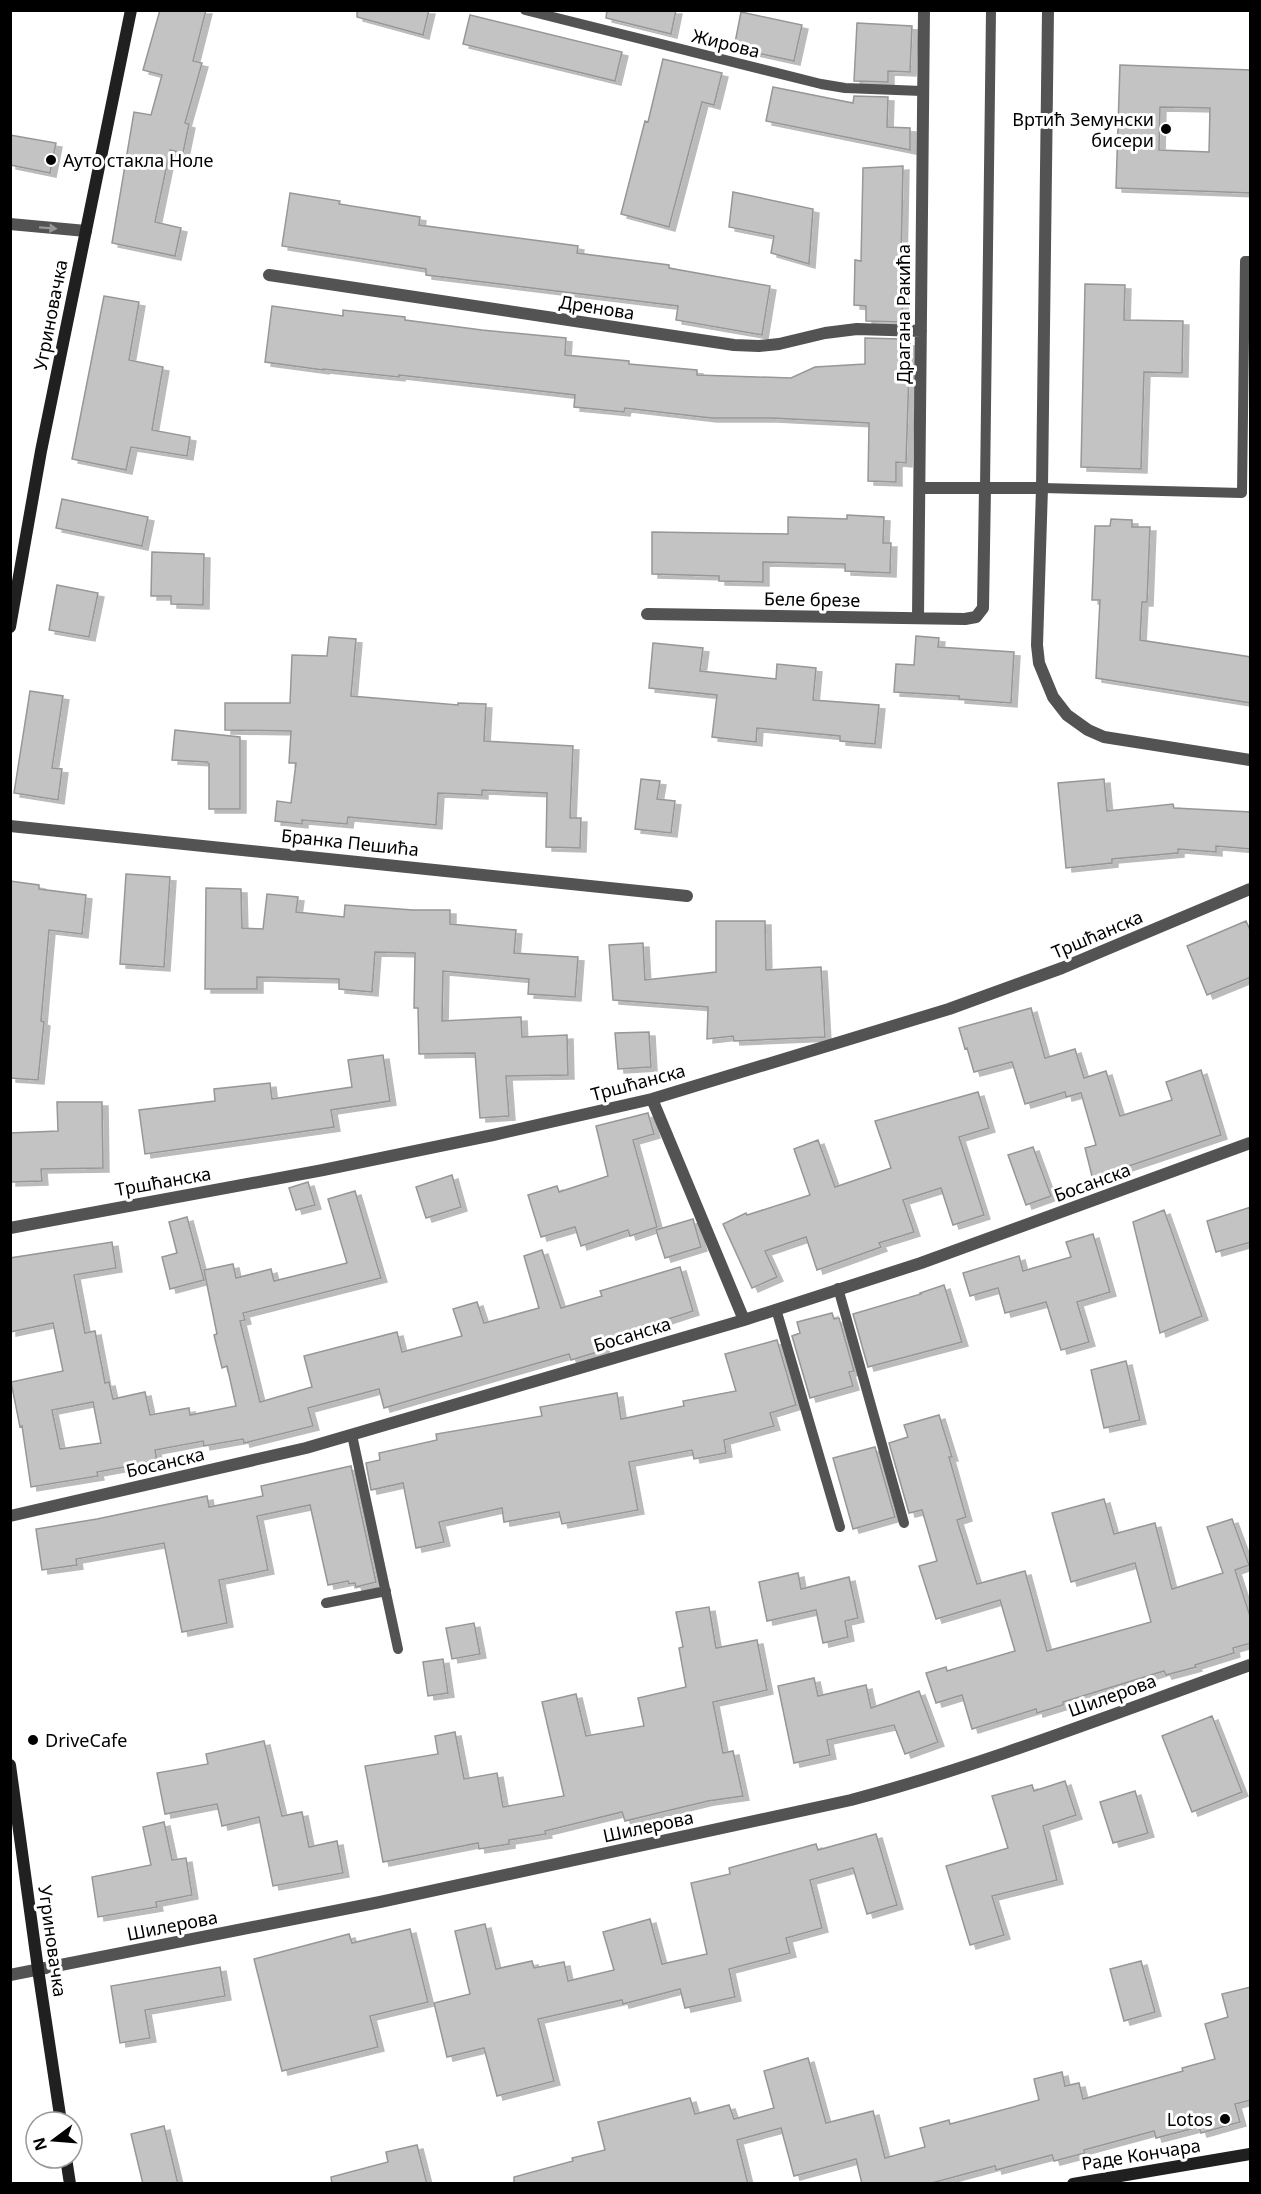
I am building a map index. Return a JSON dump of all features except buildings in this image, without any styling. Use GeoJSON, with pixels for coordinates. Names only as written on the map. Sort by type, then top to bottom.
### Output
{"type":"FeatureCollection","features":[{"type":"Feature","properties":{"kind":"main road","name":"Угриновачка"},"geometry":{"type":"LineString","coordinates":[[10,627],[41,451],[131,10]]}},
{"type":"Feature","properties":{"kind":"main road","name":"Угриновачка"},"geometry":{"type":"LineString","coordinates":[[10,1765],[59,2110]]}},
{"type":"Feature","properties":{"kind":"main road","name":"Раде Кончара"},"geometry":{"type":"LineString","coordinates":[[1073,2184],[1251,2154]]}},
{"type":"Feature","properties":{"kind":"street","name":"Драгана Ракића"},"geometry":{"type":"LineString","coordinates":[[918,618],[924,10]]}},
{"type":"Feature","properties":{"kind":"street"},"geometry":{"type":"LineString","coordinates":[[1048,10],[1042,488],[1036,645],[1039,663],[1050,688],[1067,716],[1088,730],[1104,737],[1251,760]]}},
{"type":"Feature","properties":{"kind":"street"},"geometry":{"type":"LineString","coordinates":[[10,224],[86,231]]}},
{"type":"Feature","properties":{"kind":"street","name":"Дренова"},"geometry":{"type":"LineString","coordinates":[[268,275],[734,345],[779,344],[857,328],[921,331]]}},
{"type":"Feature","properties":{"kind":"street"},"geometry":{"type":"LineString","coordinates":[[920,488],[1042,488]]}},
{"type":"Feature","properties":{"kind":"street","name":"Беле брезе"},"geometry":{"type":"LineString","coordinates":[[647,614],[965,619],[976,617],[983,608],[985,488]]}},
{"type":"Feature","properties":{"kind":"street","name":"Бранка Пешића"},"geometry":{"type":"LineString","coordinates":[[10,826],[687,896]]}},
{"type":"Feature","properties":{"kind":"street","name":"Тршћанска"},"geometry":{"type":"LineString","coordinates":[[10,1228],[323,1170],[559,1121],[652,1099],[950,1009],[1062,968],[1251,889]]}},
{"type":"Feature","properties":{"kind":"street"},"geometry":{"type":"LineString","coordinates":[[652,1099],[744,1320]]}},
{"type":"Feature","properties":{"kind":"street","name":"Босанска"},"geometry":{"type":"LineString","coordinates":[[10,1516],[306,1448],[744,1320],[921,1263],[1251,1143]]}},
{"type":"Feature","properties":{"kind":"street","name":"Шилерова"},"geometry":{"type":"LineString","coordinates":[[10,1975],[380,1902],[841,1803],[908,1785],[991,1758],[1251,1665]]}},
{"type":"Feature","properties":{"kind":"lane","name":"Жирова"},"geometry":{"type":"LineString","coordinates":[[525,10],[821,84],[844,88],[922,91]]}},
{"type":"Feature","properties":{"kind":"lane"},"geometry":{"type":"LineString","coordinates":[[985,488],[991,10]]}},
{"type":"Feature","properties":{"kind":"lane"},"geometry":{"type":"LineString","coordinates":[[1042,488],[1242,493],[1245,261],[1251,261]]}},
{"type":"Feature","properties":{"kind":"lane"},"geometry":{"type":"LineString","coordinates":[[838,1288],[904,1523]]}},
{"type":"Feature","properties":{"kind":"lane"},"geometry":{"type":"LineString","coordinates":[[776,1309],[840,1527]]}},
{"type":"Feature","properties":{"kind":"lane"},"geometry":{"type":"LineString","coordinates":[[352,1435],[398,1649]]}},
{"type":"Feature","properties":{"kind":"lane"},"geometry":{"type":"LineString","coordinates":[[326,1603],[386,1591]]}},
{"type":"Feature","properties":{"kind":"place","name":"Вртић Земунски бисери"},"geometry":{"type":"Point","coordinates":[1166,129]}},
{"type":"Feature","properties":{"kind":"place","name":"Ауто стакла Ноле"},"geometry":{"type":"Point","coordinates":[51,160]}},
{"type":"Feature","properties":{"kind":"place","name":"DriveCafe"},"geometry":{"type":"Point","coordinates":[33,1740]}},
{"type":"Feature","properties":{"kind":"place","name":"Lotos"},"geometry":{"type":"Point","coordinates":[1225,2119]}}]}
